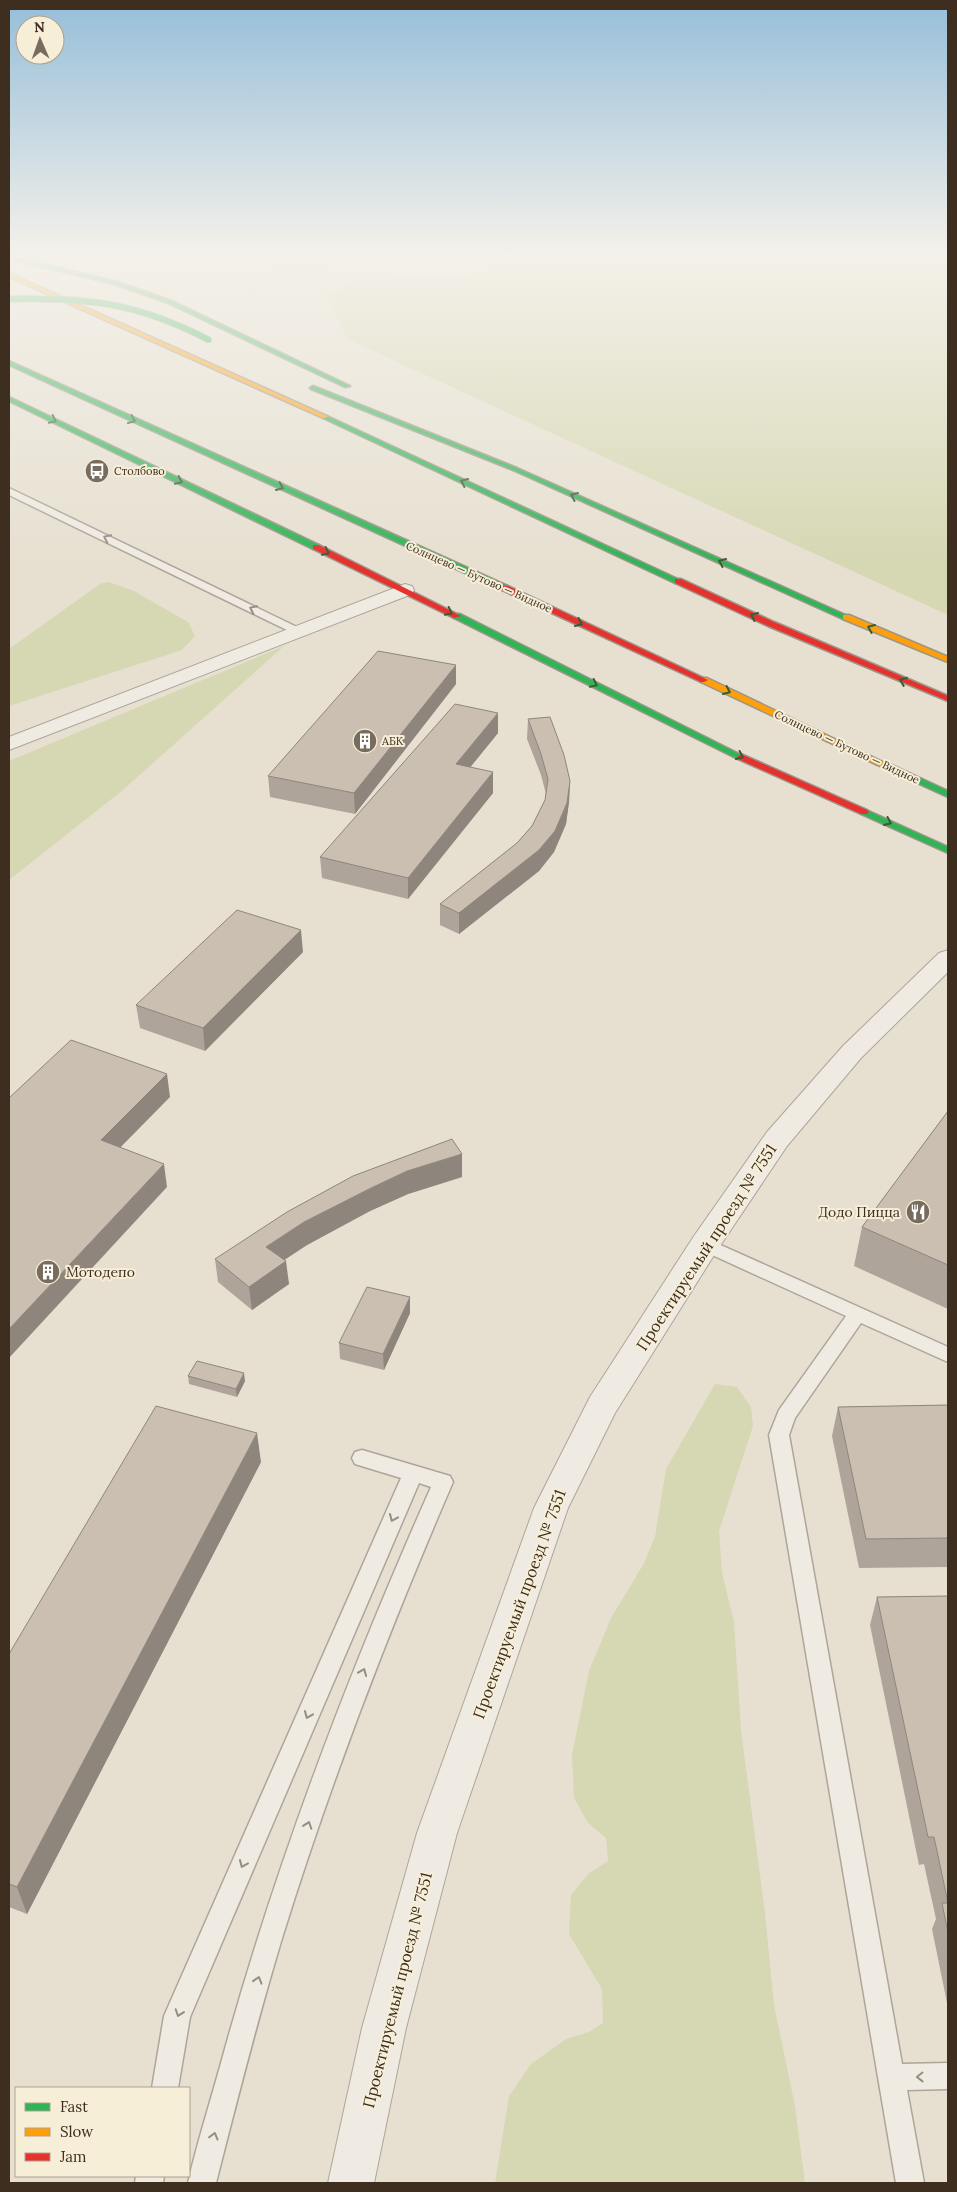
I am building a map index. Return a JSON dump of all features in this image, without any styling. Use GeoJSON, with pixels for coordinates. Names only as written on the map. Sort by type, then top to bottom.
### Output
{"type":"FeatureCollection","features":[{"type":"Feature","properties":{"kind":"main road"},"geometry":{"type":"LineString","coordinates":[[199,358],[624,557],[852,660],[948,699]]}},
{"type":"Feature","properties":{"kind":"main road"},"geometry":{"type":"LineString","coordinates":[[288,358],[358,392]]}},
{"type":"Feature","properties":{"kind":"main road","name":"Солнцево — Бутово — Видное"},"geometry":{"type":"LineString","coordinates":[[9,363],[605,634],[948,794]]}},
{"type":"Feature","properties":{"kind":"main road"},"geometry":{"type":"LineString","coordinates":[[400,435],[309,386],[515,470],[864,625],[948,660]]}},
{"type":"Feature","properties":{"kind":"main road"},"geometry":{"type":"LineString","coordinates":[[9,399],[405,590],[737,755],[948,850]]}},
{"type":"Feature","properties":{"kind":"main road"},"geometry":{"type":"LineString","coordinates":[[376,400],[515,470]]}},
{"type":"Feature","properties":{"kind":"main road"},"geometry":{"type":"LineString","coordinates":[[443,459],[624,557]]}},
{"type":"Feature","properties":{"kind":"street"},"geometry":{"type":"LineString","coordinates":[[9,744],[297,630],[405,590]]}},
{"type":"Feature","properties":{"kind":"street","name":"Проектируемый проезд № 7551"},"geometry":{"type":"LineString","coordinates":[[351,2183],[384,2028],[437,1833],[551,1508],[602,1406],[705,1244],[777,1139],[839,1066],[901,1001],[948,958]]}},
{"type":"Feature","properties":{"kind":"lane"},"geometry":{"type":"LineString","coordinates":[[9,491],[297,630]]}},
{"type":"Feature","properties":{"kind":"lane"},"geometry":{"type":"LineString","coordinates":[[705,1244],[948,1355]]}},
{"type":"Feature","properties":{"kind":"lane"},"geometry":{"type":"LineString","coordinates":[[858,1314],[786,1415],[779,1435],[910,2183]]}},
{"type":"Feature","properties":{"kind":"lane"},"geometry":{"type":"LineString","coordinates":[[202,2183],[236,2055],[282,1902],[350,1704],[443,1482],[362,1458]]}},
{"type":"Feature","properties":{"kind":"lane"},"geometry":{"type":"LineString","coordinates":[[165,2087],[177,2016],[412,1473]]}},
{"type":"Feature","properties":{"kind":"lane"},"geometry":{"type":"LineString","coordinates":[[892,2077],[948,2076]]}},
{"type":"Feature","properties":{"kind":"green space"},"geometry":{"type":"Polygon","coordinates":[[[389,358],[948,358],[948,615],[389,358]]]}},
{"type":"Feature","properties":{"kind":"green space"},"geometry":{"type":"Polygon","coordinates":[[[108,582],[132,590],[188,622],[195,636],[182,650],[9,706],[9,649],[100,584],[108,582]]]}},
{"type":"Feature","properties":{"kind":"green space"},"geometry":{"type":"Polygon","coordinates":[[[284,646],[123,790],[9,880],[9,761],[284,646]]]}},
{"type":"Feature","properties":{"kind":"green space"},"geometry":{"type":"Polygon","coordinates":[[[715,1384],[737,1387],[751,1407],[753,1426],[719,1531],[722,1573],[734,1622],[741,1730],[765,1913],[774,2005],[795,2106],[805,2183],[495,2183],[509,2096],[531,2064],[566,2039],[589,2032],[603,2023],[602,1989],[569,1934],[571,1895],[588,1874],[608,1861],[606,1838],[588,1823],[574,1798],[572,1755],[589,1671],[611,1618],[643,1565],[655,1537],[666,1469],[715,1384]]]}},
{"type":"Feature","properties":{"kind":"building","name":"АБК"},"geometry":{"type":"Polygon","coordinates":[[[378,651],[456,665],[354,793],[268,776],[378,651]]]}},
{"type":"Feature","properties":{"kind":"building"},"geometry":{"type":"Polygon","coordinates":[[[455,704],[498,713],[456,764],[493,772],[408,878],[320,857],[455,704]]]}},
{"type":"Feature","properties":{"kind":"building"},"geometry":{"type":"Polygon","coordinates":[[[550,717],[564,755],[570,781],[567,803],[555,831],[539,850],[459,913],[440,904],[517,843],[532,826],[545,800],[548,779],[528,719],[550,717]]]}},
{"type":"Feature","properties":{"kind":"building"},"geometry":{"type":"Polygon","coordinates":[[[237,910],[301,930],[203,1028],[136,1005],[237,910]]]}},
{"type":"Feature","properties":{"kind":"building","name":"Мотодепо"},"geometry":{"type":"Polygon","coordinates":[[[71,1040],[167,1074],[101,1140],[164,1164],[9,1329],[9,1098],[71,1040]]]}},
{"type":"Feature","properties":{"kind":"building"},"geometry":{"type":"Polygon","coordinates":[[[948,1111],[948,1265],[862,1227],[948,1111]]]}},
{"type":"Feature","properties":{"kind":"building"},"geometry":{"type":"Polygon","coordinates":[[[452,1139],[462,1154],[407,1171],[369,1189],[304,1222],[266,1247],[286,1261],[249,1287],[215,1259],[287,1212],[353,1176],[452,1139]]]}},
{"type":"Feature","properties":{"kind":"building"},"geometry":{"type":"Polygon","coordinates":[[[367,1287],[410,1297],[383,1354],[339,1343],[367,1287]]]}},
{"type":"Feature","properties":{"kind":"building"},"geometry":{"type":"Polygon","coordinates":[[[197,1361],[244,1373],[236,1389],[188,1376],[197,1361]]]}},
{"type":"Feature","properties":{"kind":"building"},"geometry":{"type":"Polygon","coordinates":[[[948,1405],[948,1538],[866,1539],[838,1407],[948,1405]]]}},
{"type":"Feature","properties":{"kind":"building"},"geometry":{"type":"Polygon","coordinates":[[[156,1406],[257,1433],[17,1887],[9,1884],[9,1654],[156,1406]]]}},
{"type":"Feature","properties":{"kind":"building"},"geometry":{"type":"Polygon","coordinates":[[[948,1596],[948,1903],[934,1837],[928,1837],[877,1597],[948,1596]]]}},
{"type":"Feature","properties":{"kind":"building"},"geometry":{"type":"Polygon","coordinates":[[[942,1903],[948,1903],[948,1933],[942,1903]]]}},
{"type":"Feature","properties":{"kind":"traffic: fast"},"geometry":{"type":"LineString","coordinates":[[289,358],[347,386]]}},
{"type":"Feature","properties":{"kind":"traffic: fast"},"geometry":{"type":"LineString","coordinates":[[9,363],[505,588]]}},
{"type":"Feature","properties":{"kind":"traffic: fast"},"geometry":{"type":"LineString","coordinates":[[313,388],[515,469],[846,617]]}},
{"type":"Feature","properties":{"kind":"traffic: fast"},"geometry":{"type":"LineString","coordinates":[[9,399],[316,547]]}},
{"type":"Feature","properties":{"kind":"traffic: fast"},"geometry":{"type":"LineString","coordinates":[[325,417],[678,581]]}},
{"type":"Feature","properties":{"kind":"traffic: fast"},"geometry":{"type":"LineString","coordinates":[[457,616],[741,757]]}},
{"type":"Feature","properties":{"kind":"traffic: fast"},"geometry":{"type":"LineString","coordinates":[[885,765],[948,794]]}},
{"type":"Feature","properties":{"kind":"traffic: fast"},"geometry":{"type":"LineString","coordinates":[[864,812],[948,850]]}},
{"type":"Feature","properties":{"kind":"traffic: slow"},"geometry":{"type":"LineString","coordinates":[[194,358],[325,417]]}},
{"type":"Feature","properties":{"kind":"traffic: slow"},"geometry":{"type":"LineString","coordinates":[[846,617],[948,660]]}},
{"type":"Feature","properties":{"kind":"traffic: slow"},"geometry":{"type":"LineString","coordinates":[[704,680],[885,765]]}},
{"type":"Feature","properties":{"kind":"traffic: jam"},"geometry":{"type":"LineString","coordinates":[[316,547],[457,616]]}},
{"type":"Feature","properties":{"kind":"traffic: jam"},"geometry":{"type":"LineString","coordinates":[[678,581],[771,624],[948,699]]}},
{"type":"Feature","properties":{"kind":"traffic: jam"},"geometry":{"type":"LineString","coordinates":[[505,588],[704,680]]}},
{"type":"Feature","properties":{"kind":"traffic: jam"},"geometry":{"type":"LineString","coordinates":[[741,757],[864,812]]}},
{"type":"Feature","properties":{"kind":"place","name":"Столбово"},"geometry":{"type":"Point","coordinates":[97,471]}},
{"type":"Feature","properties":{"kind":"place","name":"АБК"},"geometry":{"type":"Point","coordinates":[365,741]}},
{"type":"Feature","properties":{"kind":"place","name":"Додо Пицца"},"geometry":{"type":"Point","coordinates":[918,1212]}},
{"type":"Feature","properties":{"kind":"place","name":"Мотодепо"},"geometry":{"type":"Point","coordinates":[48,1272]}}]}
